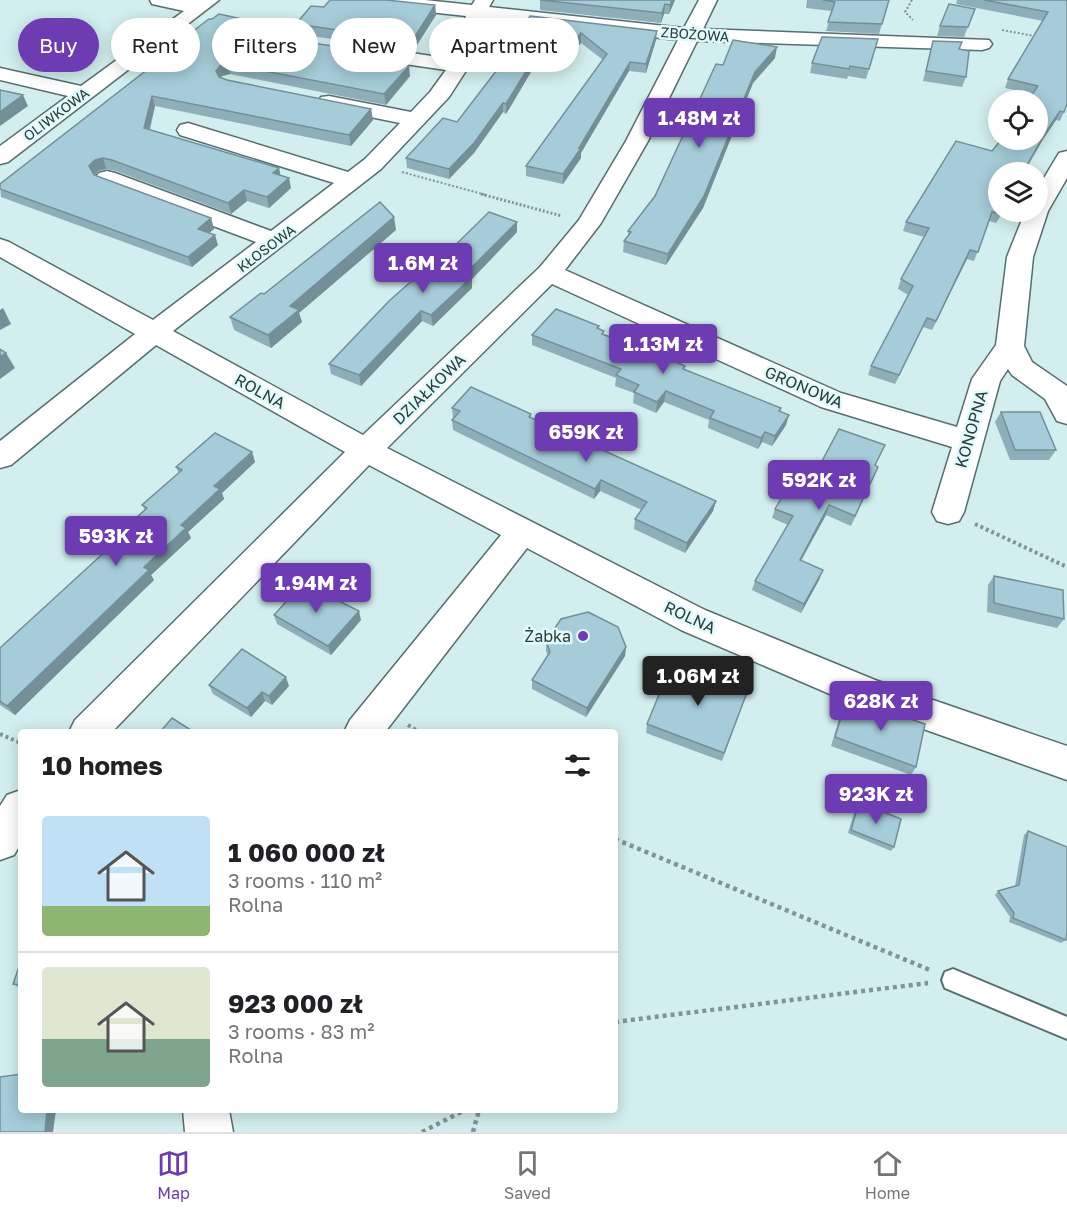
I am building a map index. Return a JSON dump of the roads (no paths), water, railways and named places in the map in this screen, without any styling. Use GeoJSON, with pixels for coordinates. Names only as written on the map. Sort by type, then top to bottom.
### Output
{"type":"FeatureCollection","features":[{"type":"Feature","properties":{"kind":"street","name":"OLIWKOWA"},"geometry":{"type":"LineString","coordinates":[[159,0],[204,4]]}},
{"type":"Feature","properties":{"kind":"street","name":"ZBOŻOWA"},"geometry":{"type":"LineString","coordinates":[[373,0],[480,6],[691,35],[982,44]]}},
{"type":"Feature","properties":{"kind":"street","name":"DZIAŁKOWA"},"geometry":{"type":"LineString","coordinates":[[91,729],[366,450],[549,273],[589,223],[637,141],[708,0]]}},
{"type":"Feature","properties":{"kind":"street","name":"OLIWKOWA"},"geometry":{"type":"LineString","coordinates":[[0,157],[204,4]]}},
{"type":"Feature","properties":{"kind":"street","name":"KŁOSOWA"},"geometry":{"type":"LineString","coordinates":[[0,457],[155,332],[373,164],[438,97],[455,72]]}},
{"type":"Feature","properties":{"kind":"street"},"geometry":{"type":"LineString","coordinates":[[0,74],[83,93]]}},
{"type":"Feature","properties":{"kind":"street"},"geometry":{"type":"LineString","coordinates":[[312,99],[417,120]]}},
{"type":"Feature","properties":{"kind":"street"},"geometry":{"type":"LineString","coordinates":[[188,130],[352,181]]}},
{"type":"Feature","properties":{"kind":"street","name":"KONOPNA"},"geometry":{"type":"LineString","coordinates":[[1048,191],[1067,158]]}},
{"type":"Feature","properties":{"kind":"street"},"geometry":{"type":"LineString","coordinates":[[107,178],[276,241]]}},
{"type":"Feature","properties":{"kind":"street","name":"KONOPNA"},"geometry":{"type":"LineString","coordinates":[[948,512],[986,379],[1010,346],[1020,257],[1033,222]]}},
{"type":"Feature","properties":{"kind":"street","name":"ROLNA"},"geometry":{"type":"LineString","coordinates":[[0,247],[366,450],[693,621],[866,693],[1067,763]]}},
{"type":"Feature","properties":{"kind":"street","name":"GRONOWA"},"geometry":{"type":"LineString","coordinates":[[549,273],[831,400],[967,441]]}},
{"type":"Feature","properties":{"kind":"street"},"geometry":{"type":"LineString","coordinates":[[1010,346],[1022,368],[1057,393],[1067,414]]}},
{"type":"Feature","properties":{"kind":"street"},"geometry":{"type":"LineString","coordinates":[[365,729],[522,531]]}},
{"type":"Feature","properties":{"kind":"street"},"geometry":{"type":"LineString","coordinates":[[0,841],[18,813]]}},
{"type":"Feature","properties":{"kind":"street"},"geometry":{"type":"LineString","coordinates":[[206,1113],[209,1132]]}},
{"type":"Feature","properties":{"kind":"lane"},"geometry":{"type":"LineString","coordinates":[[953,980],[1067,1028]]}},
{"type":"Feature","properties":{"kind":"place","name":"Żabka"},"geometry":{"type":"Point","coordinates":[583,636]}}]}
